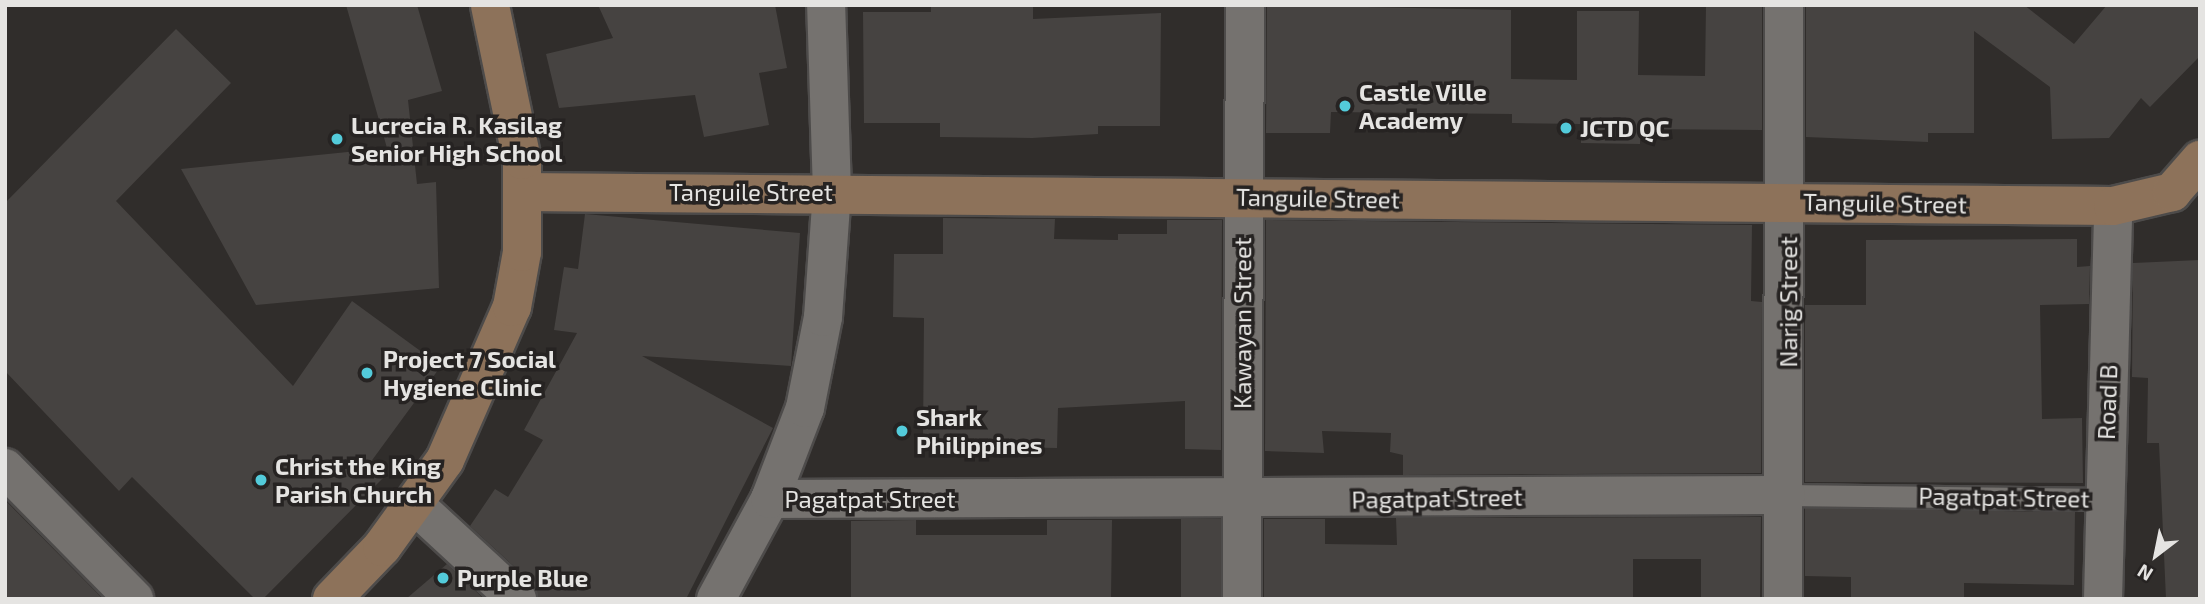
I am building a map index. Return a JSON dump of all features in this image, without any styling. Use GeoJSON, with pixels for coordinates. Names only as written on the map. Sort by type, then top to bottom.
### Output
{"type":"FeatureCollection","features":[{"type":"Feature","properties":{"kind":"street"},"geometry":{"type":"LineString","coordinates":[[332,599],[415,505],[445,460],[496,356],[522,252],[522,192],[516,106],[490,5]]}},
{"type":"Feature","properties":{"kind":"street"},"geometry":{"type":"LineString","coordinates":[[716,599],[770,499],[805,408],[822,317],[832,192],[826,5]]}},
{"type":"Feature","properties":{"kind":"street","name":"Kawayan Street"},"geometry":{"type":"LineString","coordinates":[[1242,599],[1241,197],[1245,5]]}},
{"type":"Feature","properties":{"kind":"street","name":"Narig Street"},"geometry":{"type":"LineString","coordinates":[[1783,599],[1788,202],[1784,5]]}},
{"type":"Feature","properties":{"kind":"street","name":"Tanguile Street"},"geometry":{"type":"LineString","coordinates":[[522,192],[832,192],[2113,206],[2172,192],[2200,160]]}},
{"type":"Feature","properties":{"kind":"street","name":"Road B"},"geometry":{"type":"LineString","coordinates":[[2103,599],[2113,206]]}},
{"type":"Feature","properties":{"kind":"street"},"geometry":{"type":"LineString","coordinates":[[5,468],[134,599]]}},
{"type":"Feature","properties":{"kind":"street","name":"Pagatpat Street"},"geometry":{"type":"LineString","coordinates":[[770,499],[1242,500],[1786,495]]}},
{"type":"Feature","properties":{"kind":"street"},"geometry":{"type":"LineString","coordinates":[[415,505],[517,599]]}},
{"type":"Feature","properties":{"kind":"lane","name":"Pagatpat Street"},"geometry":{"type":"LineString","coordinates":[[1786,495],[2105,499]]}},
{"type":"Feature","properties":{"kind":"building"},"geometry":{"type":"Polygon","coordinates":[[[346,5],[417,5],[442,91],[408,100],[417,184],[436,182],[439,288],[256,305],[181,169],[387,148],[346,5]]]}},
{"type":"Feature","properties":{"kind":"building"},"geometry":{"type":"Polygon","coordinates":[[[598,5],[775,5],[787,68],[759,73],[769,125],[704,137],[695,95],[559,108],[546,54],[613,38],[598,5]]]}},
{"type":"Feature","properties":{"kind":"building"},"geometry":{"type":"Polygon","coordinates":[[[931,5],[1033,5],[1033,19],[1161,13],[1160,126],[1098,126],[1098,134],[1032,138],[940,137],[940,123],[864,123],[863,12],[931,12],[931,5]]]}},
{"type":"Feature","properties":{"kind":"building"},"geometry":{"type":"Polygon","coordinates":[[[1267,5],[1511,10],[1511,79],[1577,80],[1577,11],[1639,11],[1638,75],[1705,76],[1706,5],[1762,5],[1762,130],[1640,129],[1640,144],[1581,143],[1581,124],[1512,123],[1512,114],[1331,112],[1330,133],[1266,133],[1267,5]]]}},
{"type":"Feature","properties":{"kind":"building"},"geometry":{"type":"Polygon","coordinates":[[[1806,5],[2024,5],[2074,44],[2107,5],[2200,5],[2200,56],[2150,107],[2141,98],[2109,138],[2052,139],[2050,87],[1974,31],[1974,133],[1928,133],[1928,142],[1806,137],[1806,5]]]}},
{"type":"Feature","properties":{"kind":"building"},"geometry":{"type":"Polygon","coordinates":[[[176,29],[231,83],[116,201],[293,386],[352,301],[441,366],[370,463],[384,477],[263,599],[255,599],[132,477],[119,491],[5,371],[5,203],[176,29]]]}},
{"type":"Feature","properties":{"kind":"building"},"geometry":{"type":"Polygon","coordinates":[[[585,214],[800,233],[791,366],[642,356],[773,428],[686,599],[538,599],[532,583],[470,526],[495,489],[508,497],[543,440],[524,430],[577,333],[554,330],[564,267],[578,269],[585,214]]]}},
{"type":"Feature","properties":{"kind":"building"},"geometry":{"type":"Polygon","coordinates":[[[943,218],[1055,219],[1054,239],[1118,240],[1118,234],[1167,234],[1167,220],[1222,220],[1221,450],[1185,449],[1185,401],[1058,408],[1057,448],[1000,447],[1000,439],[923,438],[924,318],[893,317],[894,254],[943,254],[943,218]]]}},
{"type":"Feature","properties":{"kind":"building"},"geometry":{"type":"Polygon","coordinates":[[[1266,220],[1752,225],[1751,301],[1762,302],[1761,473],[1403,475],[1403,455],[1390,452],[1391,433],[1322,431],[1324,453],[1265,451],[1266,220]]]}},
{"type":"Feature","properties":{"kind":"building"},"geometry":{"type":"Polygon","coordinates":[[[2077,239],[2077,267],[2090,266],[2089,304],[2040,305],[2042,419],[2082,418],[2083,483],[1805,482],[1805,305],[1866,305],[1866,240],[2077,239]]]}},
{"type":"Feature","properties":{"kind":"building"},"geometry":{"type":"Polygon","coordinates":[[[2200,260],[2200,599],[2166,599],[2159,443],[2147,443],[2148,378],[2132,377],[2133,263],[2200,260]]]}},
{"type":"Feature","properties":{"kind":"building"},"geometry":{"type":"Polygon","coordinates":[[[5,500],[103,599],[5,599],[5,500]]]}},
{"type":"Feature","properties":{"kind":"building"},"geometry":{"type":"Polygon","coordinates":[[[1805,508],[2075,512],[2074,585],[1964,583],[1964,599],[1851,599],[1851,577],[1805,576],[1805,508]]]}},
{"type":"Feature","properties":{"kind":"building"},"geometry":{"type":"Polygon","coordinates":[[[1761,517],[1760,599],[1701,599],[1701,559],[1633,559],[1633,599],[1264,599],[1264,519],[1325,519],[1325,544],[1397,545],[1396,518],[1761,517]]]}},
{"type":"Feature","properties":{"kind":"building"},"geometry":{"type":"Polygon","coordinates":[[[1181,519],[1221,519],[1221,599],[1181,599],[1181,519]]]}},
{"type":"Feature","properties":{"kind":"building"},"geometry":{"type":"Polygon","coordinates":[[[916,520],[916,535],[1047,535],[1047,520],[1112,520],[1111,599],[851,599],[851,521],[916,520]]]}},
{"type":"Feature","properties":{"kind":"building"},"geometry":{"type":"Polygon","coordinates":[[[447,564],[484,599],[406,599],[447,564]]]}},
{"type":"Feature","properties":{"kind":"place","name":"Castle Ville Academy"},"geometry":{"type":"Point","coordinates":[1345,106]}},
{"type":"Feature","properties":{"kind":"place","name":"JCTD QC"},"geometry":{"type":"Point","coordinates":[1566,128]}},
{"type":"Feature","properties":{"kind":"place","name":"Lucrecia R. Kasilag Senior High School"},"geometry":{"type":"Point","coordinates":[337,139]}},
{"type":"Feature","properties":{"kind":"place","name":"Project 7 Social Hygiene Clinic"},"geometry":{"type":"Point","coordinates":[367,373]}},
{"type":"Feature","properties":{"kind":"place","name":"Shark Philippines"},"geometry":{"type":"Point","coordinates":[902,431]}},
{"type":"Feature","properties":{"kind":"place","name":"Christ the King Parish Church"},"geometry":{"type":"Point","coordinates":[261,480]}},
{"type":"Feature","properties":{"kind":"place","name":"Purple Blue"},"geometry":{"type":"Point","coordinates":[443,578]}}]}
